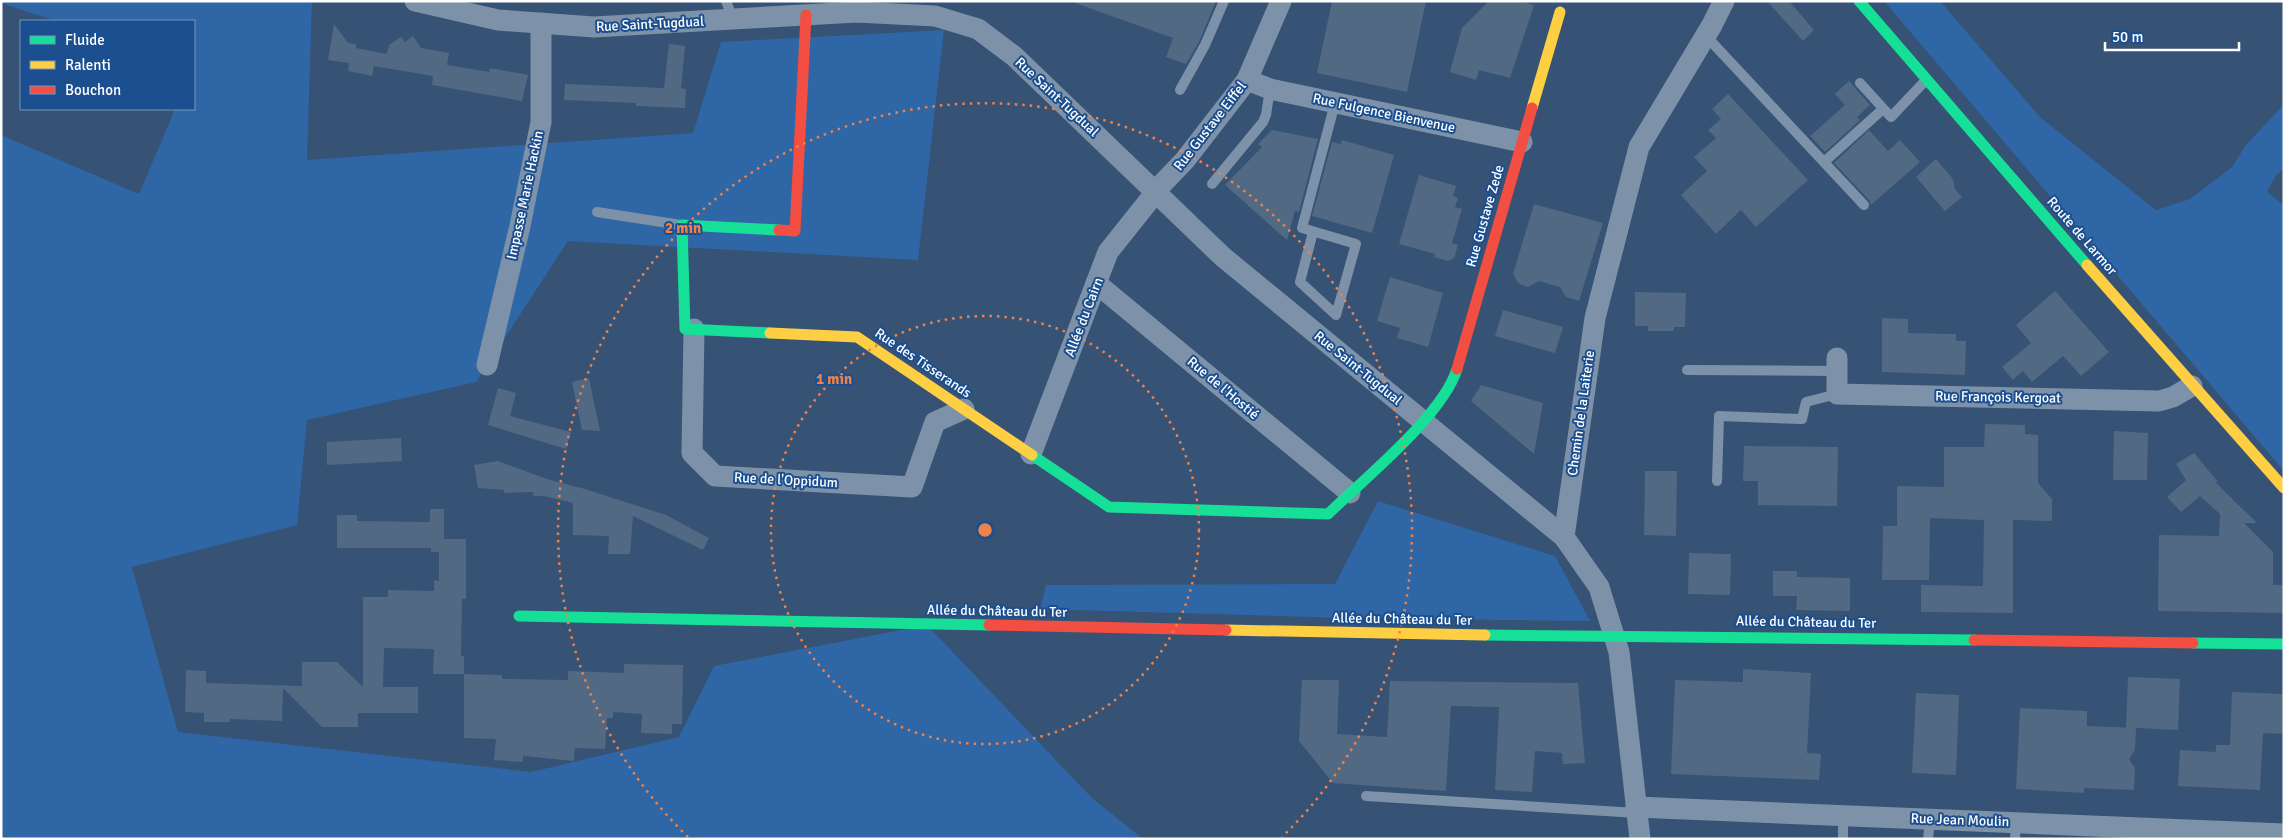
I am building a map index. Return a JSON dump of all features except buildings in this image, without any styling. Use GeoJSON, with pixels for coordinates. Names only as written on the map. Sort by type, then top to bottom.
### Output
{"type":"FeatureCollection","features":[{"type":"Feature","properties":{"kind":"street","name":"Rue Saint-Tugdual"},"geometry":{"type":"LineString","coordinates":[[415,1],[498,20],[594,27],[730,10],[806,15],[856,12],[936,16],[978,29],[1014,56],[1223,257],[1564,537]]}},
{"type":"Feature","properties":{"kind":"street","name":"Rue Gustave Eiffel"},"geometry":{"type":"LineString","coordinates":[[1156,191],[1185,160],[1247,80],[1281,1]]}},
{"type":"Feature","properties":{"kind":"street","name":"Chemin de la Laiterie"},"geometry":{"type":"LineString","coordinates":[[1564,537],[1595,318],[1639,147],[1706,36],[1724,1]]}},
{"type":"Feature","properties":{"kind":"street","name":"Route de Larmor"},"geometry":{"type":"LineString","coordinates":[[1859,1],[2192,386],[2284,488]]}},
{"type":"Feature","properties":{"kind":"street","name":"Rue Gustave Zede"},"geometry":{"type":"LineString","coordinates":[[1424,422],[1454,379],[1560,12]]}},
{"type":"Feature","properties":{"kind":"street"},"geometry":{"type":"LineString","coordinates":[[694,330],[685,329],[682,225],[795,232],[806,15]]}},
{"type":"Feature","properties":{"kind":"street","name":"Impasse Marie Hackin"},"geometry":{"type":"LineString","coordinates":[[487,365],[520,226],[541,122],[541,23]]}},
{"type":"Feature","properties":{"kind":"street","name":"Rue Fulgence Bienvenue"},"geometry":{"type":"LineString","coordinates":[[1247,80],[1270,89],[1522,142]]}},
{"type":"Feature","properties":{"kind":"street","name":"Allée du Cairn"},"geometry":{"type":"LineString","coordinates":[[1031,454],[1108,252],[1156,191]]}},
{"type":"Feature","properties":{"kind":"street","name":"Rue de l'Hostié"},"geometry":{"type":"LineString","coordinates":[[1096,283],[1350,493]]}},
{"type":"Feature","properties":{"kind":"street","name":"Rue des Tisserands"},"geometry":{"type":"LineString","coordinates":[[694,330],[857,337],[1110,507],[1328,514],[1424,422]]}},
{"type":"Feature","properties":{"kind":"street","name":"Rue de l'Oppidum"},"geometry":{"type":"LineString","coordinates":[[694,330],[692,453],[715,476],[912,487],[935,422],[964,409]]}},
{"type":"Feature","properties":{"kind":"street"},"geometry":{"type":"LineString","coordinates":[[1836,394],[1837,365]]}},
{"type":"Feature","properties":{"kind":"street","name":"Rue François Kergoat"},"geometry":{"type":"LineString","coordinates":[[1836,394],[2159,401],[2174,397],[2192,386]]}},
{"type":"Feature","properties":{"kind":"street"},"geometry":{"type":"LineString","coordinates":[[1564,537],[1600,587],[1615,638],[1623,679],[1640,839]]}},
{"type":"Feature","properties":{"kind":"street","name":"Allée du Château du Ter"},"geometry":{"type":"LineString","coordinates":[[519,616],[1615,638],[1629,636],[2284,644]]}},
{"type":"Feature","properties":{"kind":"street","name":"Rue Jean Moulin"},"geometry":{"type":"LineString","coordinates":[[1637,810],[1843,815],[1929,829],[2158,834],[2284,834]]}},
{"type":"Feature","properties":{"kind":"lane"},"geometry":{"type":"LineString","coordinates":[[1180,90],[1205,45],[1224,1]]}},
{"type":"Feature","properties":{"kind":"lane"},"geometry":{"type":"LineString","coordinates":[[1706,36],[1864,205]]}},
{"type":"Feature","properties":{"kind":"lane"},"geometry":{"type":"LineString","coordinates":[[1860,82],[1891,118],[1927,79]]}},
{"type":"Feature","properties":{"kind":"lane"},"geometry":{"type":"LineString","coordinates":[[1212,184],[1263,122],[1270,89]]}},
{"type":"Feature","properties":{"kind":"lane"},"geometry":{"type":"LineString","coordinates":[[1313,232],[1300,282],[1336,315],[1356,244],[1302,228],[1335,103]]}},
{"type":"Feature","properties":{"kind":"lane"},"geometry":{"type":"LineString","coordinates":[[1824,162],[1883,109]]}},
{"type":"Feature","properties":{"kind":"lane"},"geometry":{"type":"LineString","coordinates":[[598,212],[682,225]]}},
{"type":"Feature","properties":{"kind":"lane"},"geometry":{"type":"LineString","coordinates":[[1687,370],[1837,365]]}},
{"type":"Feature","properties":{"kind":"lane"},"geometry":{"type":"LineString","coordinates":[[1717,481],[1719,416],[1802,419],[1806,402],[1836,394]]}},
{"type":"Feature","properties":{"kind":"lane"},"geometry":{"type":"LineString","coordinates":[[1366,796],[1637,810]]}},
{"type":"Feature","properties":{"kind":"lane"},"geometry":{"type":"LineString","coordinates":[[1843,815],[1843,839]]}},
{"type":"Feature","properties":{"kind":"shaded area"},"geometry":{"type":"Polygon","coordinates":[[[1,1],[312,1],[307,160],[693,133],[721,42],[944,30],[918,260],[568,241],[476,382],[307,420],[297,525],[132,567],[178,732],[531,772],[679,737],[714,666],[927,625],[1092,798],[1143,839],[1,839],[1,135],[139,194],[175,110],[195,110],[195,20],[53,20],[1,3],[1,1]]]}},
{"type":"Feature","properties":{"kind":"shaded area"},"geometry":{"type":"Polygon","coordinates":[[[1884,1],[1940,1],[2040,117],[2156,210],[2190,199],[2232,167],[2246,145],[2284,104],[2284,169],[2276,175],[2267,192],[2284,205],[2284,471],[1884,1]]]}},
{"type":"Feature","properties":{"kind":"shaded area"},"geometry":{"type":"Polygon","coordinates":[[[1378,501],[1555,556],[1590,621],[1348,618],[1040,609],[1046,585],[1335,584],[1378,501]]]}},
{"type":"Feature","properties":{"kind":"traffic: fast"},"geometry":{"type":"LineString","coordinates":[[1859,1],[2087,265]]}},
{"type":"Feature","properties":{"kind":"traffic: fast"},"geometry":{"type":"LineString","coordinates":[[770,333],[685,329],[682,225],[779,230]]}},
{"type":"Feature","properties":{"kind":"traffic: fast"},"geometry":{"type":"LineString","coordinates":[[1032,455],[1109,507],[1328,514],[1420,426],[1449,387],[1457,369]]}},
{"type":"Feature","properties":{"kind":"traffic: fast"},"geometry":{"type":"LineString","coordinates":[[519,616],[989,625]]}},
{"type":"Feature","properties":{"kind":"traffic: fast"},"geometry":{"type":"LineString","coordinates":[[1485,635],[1974,640]]}},
{"type":"Feature","properties":{"kind":"traffic: fast"},"geometry":{"type":"LineString","coordinates":[[2193,643],[2284,644]]}},
{"type":"Feature","properties":{"kind":"traffic: slow"},"geometry":{"type":"LineString","coordinates":[[1532,108],[1560,12]]}},
{"type":"Feature","properties":{"kind":"traffic: slow"},"geometry":{"type":"LineString","coordinates":[[2087,265],[2284,488]]}},
{"type":"Feature","properties":{"kind":"traffic: slow"},"geometry":{"type":"LineString","coordinates":[[770,333],[857,337],[1032,455]]}},
{"type":"Feature","properties":{"kind":"traffic: slow"},"geometry":{"type":"LineString","coordinates":[[1226,630],[1485,635]]}},
{"type":"Feature","properties":{"kind":"traffic: jam"},"geometry":{"type":"LineString","coordinates":[[779,230],[795,231],[806,15]]}},
{"type":"Feature","properties":{"kind":"traffic: jam"},"geometry":{"type":"LineString","coordinates":[[1457,369],[1532,108]]}},
{"type":"Feature","properties":{"kind":"traffic: jam"},"geometry":{"type":"LineString","coordinates":[[989,625],[1226,630]]}},
{"type":"Feature","properties":{"kind":"traffic: jam"},"geometry":{"type":"LineString","coordinates":[[1974,640],[2193,643]]}}]}
